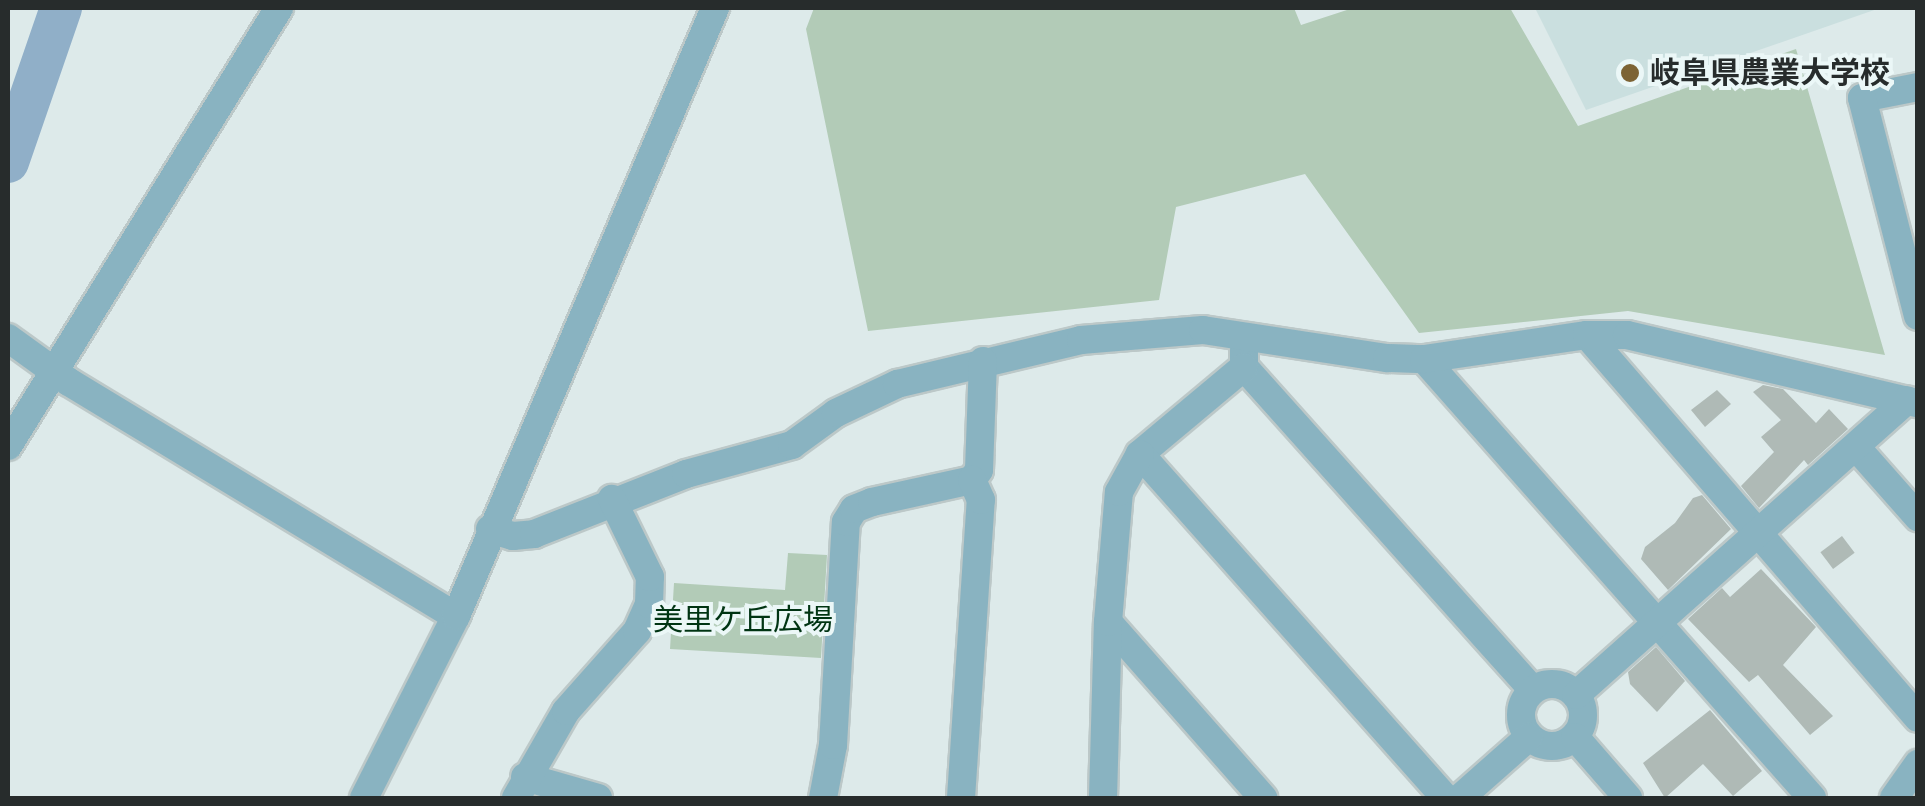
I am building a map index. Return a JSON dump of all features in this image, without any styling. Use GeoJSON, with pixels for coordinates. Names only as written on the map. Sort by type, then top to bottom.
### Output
{"type":"FeatureCollection","features":[{"type":"Feature","properties":{"kind":"street"},"geometry":{"type":"LineString","coordinates":[[8,446],[279,8]]}},
{"type":"Feature","properties":{"kind":"street"},"geometry":{"type":"LineString","coordinates":[[364,798],[456,616],[715,8]]}},
{"type":"Feature","properties":{"kind":"street"},"geometry":{"type":"LineString","coordinates":[[1918,87],[1862,98],[1918,316]]}},
{"type":"Feature","properties":{"kind":"street"},"geometry":{"type":"LineString","coordinates":[[490,529],[513,536],[534,534],[686,474],[770,453],[896,384],[1081,340],[1203,330],[1245,333],[1387,358],[1424,359],[1587,335],[1663,341],[1912,402]]}},
{"type":"Feature","properties":{"kind":"street"},"geometry":{"type":"LineString","coordinates":[[1245,333],[1244,366],[1532,690]]}},
{"type":"Feature","properties":{"kind":"street"},"geometry":{"type":"LineString","coordinates":[[1587,335],[1918,718]]}},
{"type":"Feature","properties":{"kind":"street"},"geometry":{"type":"LineString","coordinates":[[8,338],[456,616]]}},
{"type":"Feature","properties":{"kind":"street"},"geometry":{"type":"LineString","coordinates":[[1424,359],[1812,798]]}},
{"type":"Feature","properties":{"kind":"street"},"geometry":{"type":"LineString","coordinates":[[823,798],[833,745],[846,522],[854,509],[872,502],[972,480],[979,470],[983,362]]}},
{"type":"Feature","properties":{"kind":"street"},"geometry":{"type":"LineString","coordinates":[[1103,798],[1108,622],[1119,492],[1140,454],[1244,366]]}},
{"type":"Feature","properties":{"kind":"street"},"geometry":{"type":"LineString","coordinates":[[1576,696],[1856,446],[1912,402]]}},
{"type":"Feature","properties":{"kind":"street"},"geometry":{"type":"LineString","coordinates":[[1856,446],[1918,517]]}},
{"type":"Feature","properties":{"kind":"street"},"geometry":{"type":"LineString","coordinates":[[1140,454],[1445,798]]}},
{"type":"Feature","properties":{"kind":"street"},"geometry":{"type":"LineString","coordinates":[[960,798],[981,500],[972,480]]}},
{"type":"Feature","properties":{"kind":"street"},"geometry":{"type":"LineString","coordinates":[[598,798],[521,788],[566,712],[637,631],[648,604],[650,577],[612,500]]}},
{"type":"Feature","properties":{"kind":"street"},"geometry":{"type":"LineString","coordinates":[[1108,622],[1263,798]]}},
{"type":"Feature","properties":{"kind":"street"},"geometry":{"type":"LineString","coordinates":[[1532,690],[1560,685],[1576,696],[1583,711],[1575,737]]}},
{"type":"Feature","properties":{"kind":"street"},"geometry":{"type":"LineString","coordinates":[[1532,690],[1520,718],[1529,737],[1548,746],[1575,737]]}},
{"type":"Feature","properties":{"kind":"street"},"geometry":{"type":"LineString","coordinates":[[1460,798],[1529,737]]}},
{"type":"Feature","properties":{"kind":"street"},"geometry":{"type":"LineString","coordinates":[[1575,737],[1628,798]]}},
{"type":"Feature","properties":{"kind":"street"},"geometry":{"type":"LineString","coordinates":[[1894,798],[1918,764]]}},
{"type":"Feature","properties":{"kind":"shaded area","name":"岐阜県農業大学校"},"geometry":{"type":"Polygon","coordinates":[[[1535,8],[1880,8],[1586,110],[1535,8]]]}},
{"type":"Feature","properties":{"kind":"green space"},"geometry":{"type":"Polygon","coordinates":[[[814,8],[1294,8],[1301,25],[1353,8],[1510,8],[1578,126],[1796,49],[1885,355],[1628,311],[1419,333],[1305,174],[1176,207],[1159,300],[868,331],[806,29],[814,8]]]}},
{"type":"Feature","properties":{"kind":"green space","name":"美里ケ丘広場"},"geometry":{"type":"Polygon","coordinates":[[[788,553],[827,555],[821,658],[670,649],[674,583],[785,590],[788,553]]]}},
{"type":"Feature","properties":{"kind":"building"},"geometry":{"type":"Polygon","coordinates":[[[1763,385],[1783,389],[1816,423],[1829,409],[1848,429],[1808,465],[1804,460],[1759,508],[1741,486],[1774,452],[1761,437],[1781,420],[1753,392],[1763,385]]]}},
{"type":"Feature","properties":{"kind":"building"},"geometry":{"type":"Polygon","coordinates":[[[1717,390],[1731,404],[1705,427],[1691,410],[1717,390]]]}},
{"type":"Feature","properties":{"kind":"building"},"geometry":{"type":"Polygon","coordinates":[[[1702,495],[1731,529],[1668,590],[1641,559],[1645,547],[1675,523],[1693,498],[1702,495]]]}},
{"type":"Feature","properties":{"kind":"building"},"geometry":{"type":"Polygon","coordinates":[[[1842,536],[1855,553],[1833,569],[1820,552],[1842,536]]]}},
{"type":"Feature","properties":{"kind":"building"},"geometry":{"type":"Polygon","coordinates":[[[1761,569],[1816,627],[1783,665],[1833,716],[1810,735],[1758,675],[1749,682],[1688,619],[1722,588],[1730,597],[1761,569]]]}},
{"type":"Feature","properties":{"kind":"building"},"geometry":{"type":"Polygon","coordinates":[[[1656,647],[1685,681],[1657,712],[1630,684],[1628,672],[1656,647]]]}},
{"type":"Feature","properties":{"kind":"building"},"geometry":{"type":"Polygon","coordinates":[[[1710,710],[1762,771],[1733,796],[1703,764],[1665,798],[1643,763],[1710,710]]]}},
{"type":"Feature","properties":{"kind":"waterway"},"geometry":{"type":"LineString","coordinates":[[8,162],[61,8]]}},
{"type":"Feature","properties":{"kind":"place","name":"岐阜県農業大学校"},"geometry":{"type":"Point","coordinates":[1630,73]}}]}
